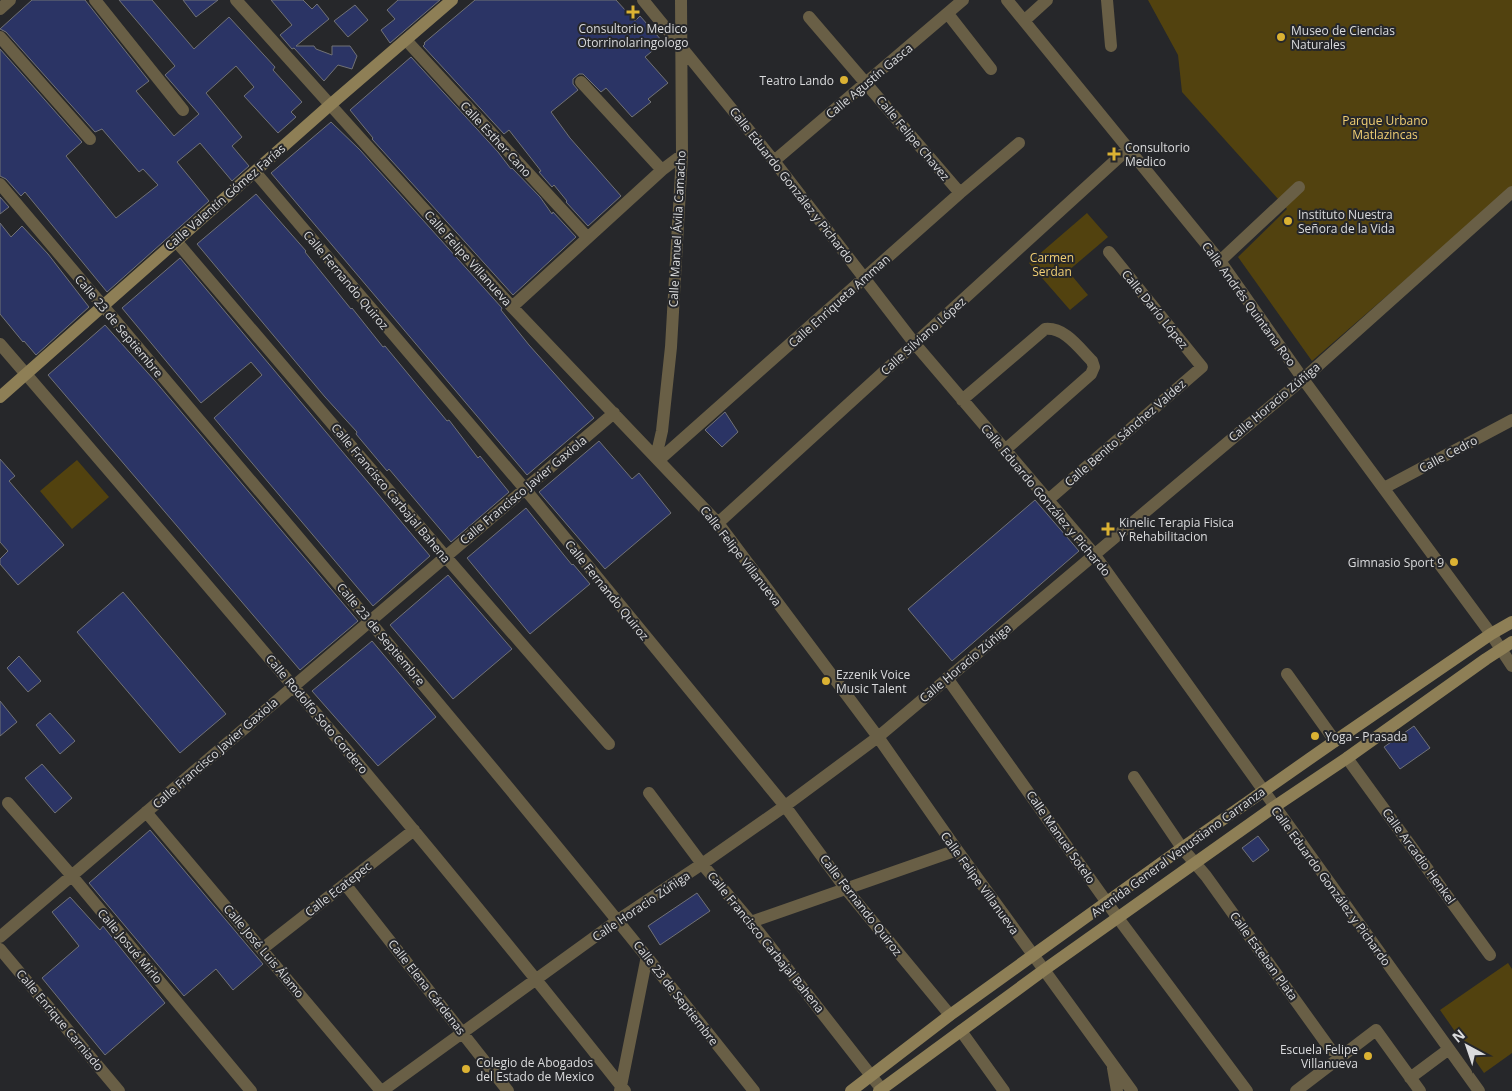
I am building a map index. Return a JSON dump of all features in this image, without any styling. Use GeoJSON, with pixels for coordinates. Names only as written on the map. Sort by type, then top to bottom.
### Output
{"type":"FeatureCollection","features":[{"type":"Feature","properties":{"kind":"main road","name":"Calle Valentín Gómez Farías"},"geometry":{"type":"LineString","coordinates":[[0,397],[330,105],[452,0]]}},
{"type":"Feature","properties":{"kind":"main road","name":"Avenida General Venustiano Carranza"},"geometry":{"type":"LineString","coordinates":[[851,1091],[950,1015],[1182,848],[1491,634],[1512,622]]}},
{"type":"Feature","properties":{"kind":"main road","name":"Avenida General Venustiano Carranza"},"geometry":{"type":"LineString","coordinates":[[881,1090],[1044,970],[1512,642]]}},
{"type":"Feature","properties":{"kind":"street"},"geometry":{"type":"LineString","coordinates":[[0,9],[10,0]]}},
{"type":"Feature","properties":{"kind":"street"},"geometry":{"type":"LineString","coordinates":[[94,0],[183,110]]}},
{"type":"Feature","properties":{"kind":"street","name":"Calle Felipe Villanueva"},"geometry":{"type":"LineString","coordinates":[[236,0],[512,308],[658,458],[718,524],[878,737],[957,850],[1132,1091]]}},
{"type":"Feature","properties":{"kind":"street","name":"Calle Eduardo González y Pichardo"},"geometry":{"type":"LineString","coordinates":[[643,0],[774,161],[916,344],[1094,554],[1479,1091]]}},
{"type":"Feature","properties":{"kind":"street","name":"Calle Manuel Ávila Camacho"},"geometry":{"type":"LineString","coordinates":[[658,458],[671,346],[682,155],[681,0]]}},
{"type":"Feature","properties":{"kind":"street","name":"Calle Agustín Gasca"},"geometry":{"type":"LineString","coordinates":[[774,161],[963,0]]}},
{"type":"Feature","properties":{"kind":"street","name":"Calle Andrés Quintana Roo"},"geometry":{"type":"LineString","coordinates":[[1007,0],[1220,261],[1303,379],[1491,634],[1512,666]]}},
{"type":"Feature","properties":{"kind":"street"},"geometry":{"type":"LineString","coordinates":[[1024,20],[1048,0]]}},
{"type":"Feature","properties":{"kind":"street"},"geometry":{"type":"LineString","coordinates":[[1107,0],[1111,46]]}},
{"type":"Feature","properties":{"kind":"street"},"geometry":{"type":"LineString","coordinates":[[948,14],[991,69]]}},
{"type":"Feature","properties":{"kind":"street","name":"Calle Felipe Chavez"},"geometry":{"type":"LineString","coordinates":[[810,17],[960,193]]}},
{"type":"Feature","properties":{"kind":"street"},"geometry":{"type":"LineString","coordinates":[[0,37],[90,139]]}},
{"type":"Feature","properties":{"kind":"street","name":"Calle Esther Cano"},"geometry":{"type":"LineString","coordinates":[[406,40],[587,237]]}},
{"type":"Feature","properties":{"kind":"street"},"geometry":{"type":"LineString","coordinates":[[581,82],[662,170]]}},
{"type":"Feature","properties":{"kind":"street","name":"Calle Enriqueta Amman"},"geometry":{"type":"LineString","coordinates":[[658,458],[1019,143]]}},
{"type":"Feature","properties":{"kind":"street","name":"Calle Silviano López"},"geometry":{"type":"LineString","coordinates":[[718,524],[1128,149]]}},
{"type":"Feature","properties":{"kind":"street"},"geometry":{"type":"LineString","coordinates":[[512,308],[587,237],[662,170],[682,155]]}},
{"type":"Feature","properties":{"kind":"street","name":"Calle Fernando Quiroz"},"geometry":{"type":"LineString","coordinates":[[254,172],[524,489],[785,806],[845,888],[950,1015]]}},
{"type":"Feature","properties":{"kind":"street","name":"Calle 23 de Septiembre"},"geometry":{"type":"LineString","coordinates":[[0,184],[370,621],[618,920],[754,1091]]}},
{"type":"Feature","properties":{"kind":"street"},"geometry":{"type":"LineString","coordinates":[[1220,261],[1299,187]]}},
{"type":"Feature","properties":{"kind":"street","name":"Calle Horacio Zúñiga"},"geometry":{"type":"LineString","coordinates":[[382,1091],[618,920],[785,806],[878,737],[1303,379],[1512,193]]}},
{"type":"Feature","properties":{"kind":"street","name":"Calle Francisco Carbajal Bahena"},"geometry":{"type":"LineString","coordinates":[[176,241],[445,556],[609,744]]}},
{"type":"Feature","properties":{"kind":"street","name":"Calle Darío López"},"geometry":{"type":"LineString","coordinates":[[1109,252],[1202,367]]}},
{"type":"Feature","properties":{"kind":"street"},"geometry":{"type":"LineString","coordinates":[[962,400],[1045,329],[1055,329],[1062,332],[1092,361],[1094,368],[1091,374],[1006,449]]}},
{"type":"Feature","properties":{"kind":"street","name":"Calle Rodolfo Soto Cordero"},"geometry":{"type":"LineString","coordinates":[[0,344],[294,686],[536,979],[622,1089]]}},
{"type":"Feature","properties":{"kind":"street","name":"Calle Benito Sánchez Valdez"},"geometry":{"type":"LineString","coordinates":[[1048,500],[1202,367]]}},
{"type":"Feature","properties":{"kind":"street","name":"Calle Francisco Javier Gaxiola"},"geometry":{"type":"LineString","coordinates":[[0,937],[614,412]]}},
{"type":"Feature","properties":{"kind":"street","name":"Calle Cedro"},"geometry":{"type":"LineString","coordinates":[[1384,488],[1512,420]]}},
{"type":"Feature","properties":{"kind":"street"},"geometry":{"type":"LineString","coordinates":[[1287,674],[1335,741]]}},
{"type":"Feature","properties":{"kind":"street","name":"Calle Manuel Sotelo"},"geometry":{"type":"LineString","coordinates":[[947,678],[1118,918],[1247,1091]]}},
{"type":"Feature","properties":{"kind":"street","name":"Calle Arcadio Henkel"},"geometry":{"type":"LineString","coordinates":[[1347,758],[1490,955]]}},
{"type":"Feature","properties":{"kind":"street","name":"Calle Esteban Plata"},"geometry":{"type":"LineString","coordinates":[[1134,777],[1182,848],[1196,863],[1331,1050]]}},
{"type":"Feature","properties":{"kind":"street","name":"Calle Francisco Carbajal Bahena"},"geometry":{"type":"LineString","coordinates":[[649,793],[702,864],[751,922],[881,1090]]}},
{"type":"Feature","properties":{"kind":"street","name":"Calle Josué Mirlo"},"geometry":{"type":"LineString","coordinates":[[8,803],[72,876],[251,1091]]}},
{"type":"Feature","properties":{"kind":"street","name":"Calle José Luis Álamo"},"geometry":{"type":"LineString","coordinates":[[146,812],[382,1091]]}},
{"type":"Feature","properties":{"kind":"street","name":"Calle Ecatepec"},"geometry":{"type":"LineString","coordinates":[[262,948],[414,830]]}},
{"type":"Feature","properties":{"kind":"street"},"geometry":{"type":"LineString","coordinates":[[751,922],[957,850]]}},
{"type":"Feature","properties":{"kind":"street","name":"Calle Elena Cárdenas"},"geometry":{"type":"LineString","coordinates":[[345,884],[508,1091]]}},
{"type":"Feature","properties":{"kind":"street","name":"Calle Enrique Carniado"},"geometry":{"type":"LineString","coordinates":[[0,950],[119,1091]]}},
{"type":"Feature","properties":{"kind":"street"},"geometry":{"type":"LineString","coordinates":[[622,1089],[647,956]]}},
{"type":"Feature","properties":{"kind":"street"},"geometry":{"type":"LineString","coordinates":[[1296,1091],[1376,1030],[1420,1091]]}},
{"type":"Feature","properties":{"kind":"street"},"geometry":{"type":"LineString","coordinates":[[961,1031],[1004,1091]]}},
{"type":"Feature","properties":{"kind":"street"},"geometry":{"type":"LineString","coordinates":[[1410,1078],[1449,1049]]}},
{"type":"Feature","properties":{"kind":"street"},"geometry":{"type":"LineString","coordinates":[[1113,1065],[1117,1091]]}},
{"type":"Feature","properties":{"kind":"green space","name":"Parque Urbano Matlazincas"},"geometry":{"type":"Polygon","coordinates":[[[1148,0],[1512,0],[1512,187],[1312,361],[1238,257],[1287,209],[1182,92],[1178,55],[1148,0]]]}},
{"type":"Feature","properties":{"kind":"green space","name":"Carmen Serdan"},"geometry":{"type":"Polygon","coordinates":[[[1087,213],[1108,237],[1068,271],[1088,295],[1070,310],[1029,263],[1087,213]]]}},
{"type":"Feature","properties":{"kind":"green space"},"geometry":{"type":"Polygon","coordinates":[[[77,460],[109,497],[72,529],[40,491],[77,460]]]}},
{"type":"Feature","properties":{"kind":"green space"},"geometry":{"type":"Polygon","coordinates":[[[1508,963],[1512,969],[1512,1053],[1484,1073],[1440,1010],[1508,963]]]}},
{"type":"Feature","properties":{"kind":"building"},"geometry":{"type":"Polygon","coordinates":[[[32,0],[85,0],[149,81],[136,91],[174,136],[199,114],[165,75],[175,66],[119,0],[152,0],[194,49],[229,17],[275,67],[273,70],[302,102],[291,112],[296,117],[278,133],[244,96],[254,87],[236,66],[206,93],[242,137],[232,146],[249,166],[232,181],[200,143],[177,162],[209,201],[107,292],[25,192],[21,196],[6,179],[0,176],[0,49],[82,142],[66,156],[116,218],[158,185],[143,169],[139,172],[102,129],[95,132],[6,32],[0,29],[32,0]]]}},
{"type":"Feature","properties":{"kind":"building"},"geometry":{"type":"Polygon","coordinates":[[[183,0],[218,0],[196,17],[183,0]]]}},
{"type":"Feature","properties":{"kind":"building"},"geometry":{"type":"Polygon","coordinates":[[[271,0],[303,0],[312,9],[317,4],[329,19],[296,46],[314,46],[316,49],[332,55],[332,46],[350,46],[357,56],[352,69],[338,65],[324,81],[280,35],[292,25],[271,0]]]}},
{"type":"Feature","properties":{"kind":"building"},"geometry":{"type":"Polygon","coordinates":[[[398,0],[440,0],[390,43],[381,30],[395,19],[387,10],[398,0]]]}},
{"type":"Feature","properties":{"kind":"building"},"geometry":{"type":"Polygon","coordinates":[[[475,0],[616,0],[635,21],[640,16],[663,42],[645,57],[668,83],[648,99],[651,102],[632,117],[606,88],[601,92],[583,74],[579,74],[573,79],[573,84],[578,90],[551,112],[570,138],[621,196],[588,226],[566,202],[554,185],[552,187],[539,172],[541,171],[509,130],[504,134],[423,46],[424,43],[475,0]]]}},
{"type":"Feature","properties":{"kind":"building"},"geometry":{"type":"Polygon","coordinates":[[[355,5],[368,20],[348,37],[334,21],[355,5]]]}},
{"type":"Feature","properties":{"kind":"building"},"geometry":{"type":"Polygon","coordinates":[[[411,57],[498,152],[511,169],[540,197],[552,214],[553,212],[576,237],[513,295],[372,139],[350,110],[411,57]]]}},
{"type":"Feature","properties":{"kind":"building"},"geometry":{"type":"Polygon","coordinates":[[[331,122],[360,150],[502,308],[501,310],[529,345],[594,418],[527,475],[271,173],[331,122]]]}},
{"type":"Feature","properties":{"kind":"building"},"geometry":{"type":"Polygon","coordinates":[[[256,194],[306,251],[383,347],[385,346],[447,421],[449,420],[478,458],[480,456],[509,492],[451,542],[389,469],[387,471],[356,434],[357,432],[325,397],[197,244],[256,194]]]}},
{"type":"Feature","properties":{"kind":"building"},"geometry":{"type":"Polygon","coordinates":[[[0,197],[9,207],[0,214],[0,197]]]}},
{"type":"Feature","properties":{"kind":"building"},"geometry":{"type":"Polygon","coordinates":[[[0,223],[11,237],[22,226],[48,254],[89,307],[36,355],[0,314],[0,223]]]}},
{"type":"Feature","properties":{"kind":"building"},"geometry":{"type":"Polygon","coordinates":[[[180,258],[430,556],[373,606],[214,418],[262,375],[251,362],[201,403],[122,308],[180,258]]]}},
{"type":"Feature","properties":{"kind":"building"},"geometry":{"type":"Polygon","coordinates":[[[105,325],[155,381],[358,621],[300,670],[48,375],[105,325]]]}},
{"type":"Feature","properties":{"kind":"building"},"geometry":{"type":"Polygon","coordinates":[[[725,412],[738,432],[722,447],[705,430],[725,412]]]}},
{"type":"Feature","properties":{"kind":"building"},"geometry":{"type":"Polygon","coordinates":[[[599,441],[632,479],[639,473],[671,513],[605,569],[539,492],[599,441]]]}},
{"type":"Feature","properties":{"kind":"building"},"geometry":{"type":"Polygon","coordinates":[[[0,459],[15,476],[9,481],[64,545],[18,585],[0,564],[0,559],[8,551],[0,542],[0,459]]]}},
{"type":"Feature","properties":{"kind":"building"},"geometry":{"type":"Polygon","coordinates":[[[1035,500],[1079,551],[952,661],[908,609],[1035,500]]]}},
{"type":"Feature","properties":{"kind":"building"},"geometry":{"type":"Polygon","coordinates":[[[526,508],[572,565],[590,584],[530,634],[467,558],[526,508]]]}},
{"type":"Feature","properties":{"kind":"building"},"geometry":{"type":"Polygon","coordinates":[[[448,575],[512,649],[453,699],[390,625],[448,575]]]}},
{"type":"Feature","properties":{"kind":"building"},"geometry":{"type":"Polygon","coordinates":[[[123,592],[226,714],[180,753],[77,632],[123,592]]]}},
{"type":"Feature","properties":{"kind":"building"},"geometry":{"type":"Polygon","coordinates":[[[372,641],[436,717],[378,766],[312,691],[372,641]]]}},
{"type":"Feature","properties":{"kind":"building"},"geometry":{"type":"Polygon","coordinates":[[[19,656],[41,681],[28,692],[7,668],[19,656]]]}},
{"type":"Feature","properties":{"kind":"building"},"geometry":{"type":"Polygon","coordinates":[[[0,701],[17,722],[0,736],[0,701]]]}},
{"type":"Feature","properties":{"kind":"building"},"geometry":{"type":"Polygon","coordinates":[[[50,713],[75,741],[60,754],[36,725],[50,713]]]}},
{"type":"Feature","properties":{"kind":"building"},"geometry":{"type":"Polygon","coordinates":[[[1414,726],[1430,748],[1400,769],[1384,747],[1414,726]]]}},
{"type":"Feature","properties":{"kind":"building"},"geometry":{"type":"Polygon","coordinates":[[[42,764],[72,798],[55,813],[25,778],[42,764]]]}},
{"type":"Feature","properties":{"kind":"building"},"geometry":{"type":"Polygon","coordinates":[[[150,830],[263,964],[233,990],[216,969],[184,996],[89,883],[150,830]]]}},
{"type":"Feature","properties":{"kind":"building"},"geometry":{"type":"Polygon","coordinates":[[[1258,836],[1269,850],[1253,862],[1242,848],[1258,836]]]}},
{"type":"Feature","properties":{"kind":"building"},"geometry":{"type":"Polygon","coordinates":[[[697,893],[710,911],[660,945],[648,926],[697,893]]]}},
{"type":"Feature","properties":{"kind":"building"},"geometry":{"type":"Polygon","coordinates":[[[70,897],[100,930],[103,926],[165,1003],[105,1055],[42,978],[79,946],[52,912],[70,897]]]}},
{"type":"Feature","properties":{"kind":"place","name":"Consultorio Medico Otorrinolaringologo"},"geometry":{"type":"Point","coordinates":[633,12]}},
{"type":"Feature","properties":{"kind":"place","name":"Museo de Ciencias Naturales"},"geometry":{"type":"Point","coordinates":[1281,37]}},
{"type":"Feature","properties":{"kind":"place","name":"Teatro Lando"},"geometry":{"type":"Point","coordinates":[844,80]}},
{"type":"Feature","properties":{"kind":"place","name":"Consultorio Medico"},"geometry":{"type":"Point","coordinates":[1114,154]}},
{"type":"Feature","properties":{"kind":"place","name":"Instituto Nuestra Señora de la Vida"},"geometry":{"type":"Point","coordinates":[1288,221]}},
{"type":"Feature","properties":{"kind":"place","name":"Kinelic Terapia Fisica Y Rehabilitacion"},"geometry":{"type":"Point","coordinates":[1108,529]}},
{"type":"Feature","properties":{"kind":"place","name":"Gimnasio Sport 9"},"geometry":{"type":"Point","coordinates":[1454,562]}},
{"type":"Feature","properties":{"kind":"place","name":"Ezzenik Voice Music Talent"},"geometry":{"type":"Point","coordinates":[826,681]}},
{"type":"Feature","properties":{"kind":"place","name":"Yoga - Prasada"},"geometry":{"type":"Point","coordinates":[1315,736]}},
{"type":"Feature","properties":{"kind":"place","name":"Escuela Felipe Villanueva"},"geometry":{"type":"Point","coordinates":[1368,1056]}},
{"type":"Feature","properties":{"kind":"place","name":"Colegio de Abogados del Estado de Mexico"},"geometry":{"type":"Point","coordinates":[466,1069]}}]}
